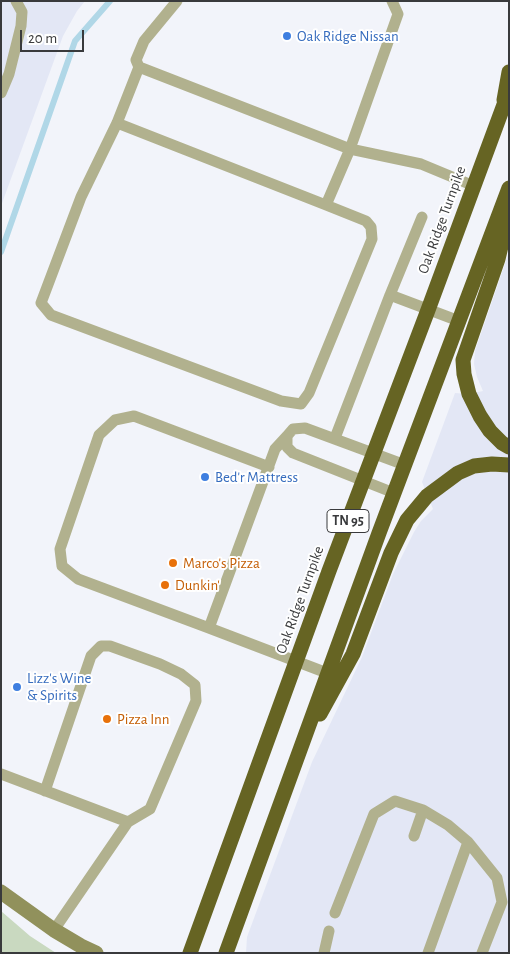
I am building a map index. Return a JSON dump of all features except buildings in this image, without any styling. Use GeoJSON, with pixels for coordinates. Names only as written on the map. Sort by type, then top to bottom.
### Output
{"type":"FeatureCollection","features":[{"type":"Feature","properties":{"kind":"highway","name":"Oak Ridge Turnpike"},"geometry":{"type":"LineString","coordinates":[[190,953],[296,660],[474,186],[506,97],[509,72]]}},
{"type":"Feature","properties":{"kind":"highway","name":"TN 95"},"geometry":{"type":"LineString","coordinates":[[226,953],[327,673],[509,188]]}},
{"type":"Feature","properties":{"kind":"highway"},"geometry":{"type":"LineString","coordinates":[[509,213],[498,259],[463,360],[469,394],[480,416],[490,431],[509,447]]}},
{"type":"Feature","properties":{"kind":"highway"},"geometry":{"type":"LineString","coordinates":[[296,759],[353,654],[391,553],[407,520],[427,496],[458,473],[474,466],[492,464],[509,466]]}},
{"type":"Feature","properties":{"kind":"street"},"geometry":{"type":"LineString","coordinates":[[1,892],[54,930],[96,953]]}},
{"type":"Feature","properties":{"kind":"lane"},"geometry":{"type":"LineString","coordinates":[[1,93],[9,74],[21,26],[22,12],[16,1]]}},
{"type":"Feature","properties":{"kind":"lane"},"geometry":{"type":"LineString","coordinates":[[177,1],[144,41],[136,60],[139,66],[350,149],[421,164],[474,186]]}},
{"type":"Feature","properties":{"kind":"lane"},"geometry":{"type":"LineString","coordinates":[[326,205],[350,149],[398,14],[392,1]]}},
{"type":"Feature","properties":{"kind":"lane"},"geometry":{"type":"LineString","coordinates":[[118,123],[366,220],[371,227],[372,239],[309,393],[301,404],[281,401],[51,314],[42,303],[81,197],[118,123],[139,66]]}},
{"type":"Feature","properties":{"kind":"lane"},"geometry":{"type":"LineString","coordinates":[[335,438],[422,217]]}},
{"type":"Feature","properties":{"kind":"lane"},"geometry":{"type":"LineString","coordinates":[[390,295],[459,320]]}},
{"type":"Feature","properties":{"kind":"lane"},"geometry":{"type":"LineString","coordinates":[[269,467],[134,416],[115,420],[99,435],[60,549],[62,566],[78,579],[327,673]]}},
{"type":"Feature","properties":{"kind":"lane"},"geometry":{"type":"LineString","coordinates":[[209,628],[275,449],[293,429],[305,428],[405,465]]}},
{"type":"Feature","properties":{"kind":"lane"},"geometry":{"type":"LineString","coordinates":[[287,436],[287,447],[293,453],[394,493]]}},
{"type":"Feature","properties":{"kind":"lane"},"geometry":{"type":"LineString","coordinates":[[45,790],[91,656],[101,646],[110,646],[160,664],[181,674],[195,685],[196,701],[150,809],[128,822],[54,930]]}},
{"type":"Feature","properties":{"kind":"lane"},"geometry":{"type":"LineString","coordinates":[[1,774],[128,822]]}},
{"type":"Feature","properties":{"kind":"lane"},"geometry":{"type":"LineString","coordinates":[[335,913],[374,814],[395,801],[423,810],[448,825],[468,842],[497,878],[502,902],[482,953]]}},
{"type":"Feature","properties":{"kind":"lane"},"geometry":{"type":"LineString","coordinates":[[414,836],[423,810]]}},
{"type":"Feature","properties":{"kind":"lane"},"geometry":{"type":"LineString","coordinates":[[428,953],[468,842]]}},
{"type":"Feature","properties":{"kind":"lane"},"geometry":{"type":"LineString","coordinates":[[324,953],[328,931]]}},
{"type":"Feature","properties":{"kind":"shaded area"},"geometry":{"type":"Polygon","coordinates":[[[1,1],[85,1],[63,36],[1,206],[1,1]]]}},
{"type":"Feature","properties":{"kind":"shaded area"},"geometry":{"type":"Polygon","coordinates":[[[509,252],[509,953],[246,953],[247,937],[312,762],[362,657],[393,574],[414,532],[421,521],[433,509],[422,482],[455,393],[469,394],[483,391],[474,364],[475,351],[509,252]]]}},
{"type":"Feature","properties":{"kind":"green space"},"geometry":{"type":"Polygon","coordinates":[[[1,911],[30,936],[56,953],[1,953],[1,911]]]}},
{"type":"Feature","properties":{"kind":"waterway"},"geometry":{"type":"LineString","coordinates":[[1,252],[75,41],[110,1]]}},
{"type":"Feature","properties":{"kind":"place","name":"Oak Ridge Nissan"},"geometry":{"type":"Point","coordinates":[287,36]}},
{"type":"Feature","properties":{"kind":"place","name":"Bed'r Mattress"},"geometry":{"type":"Point","coordinates":[205,477]}},
{"type":"Feature","properties":{"kind":"place","name":"Marco's Pizza"},"geometry":{"type":"Point","coordinates":[173,563]}},
{"type":"Feature","properties":{"kind":"place","name":"Dunkin'"},"geometry":{"type":"Point","coordinates":[165,585]}},
{"type":"Feature","properties":{"kind":"place","name":"Lizz's Wine & Spirits"},"geometry":{"type":"Point","coordinates":[17,687]}},
{"type":"Feature","properties":{"kind":"place","name":"Pizza Inn"},"geometry":{"type":"Point","coordinates":[107,719]}}]}
